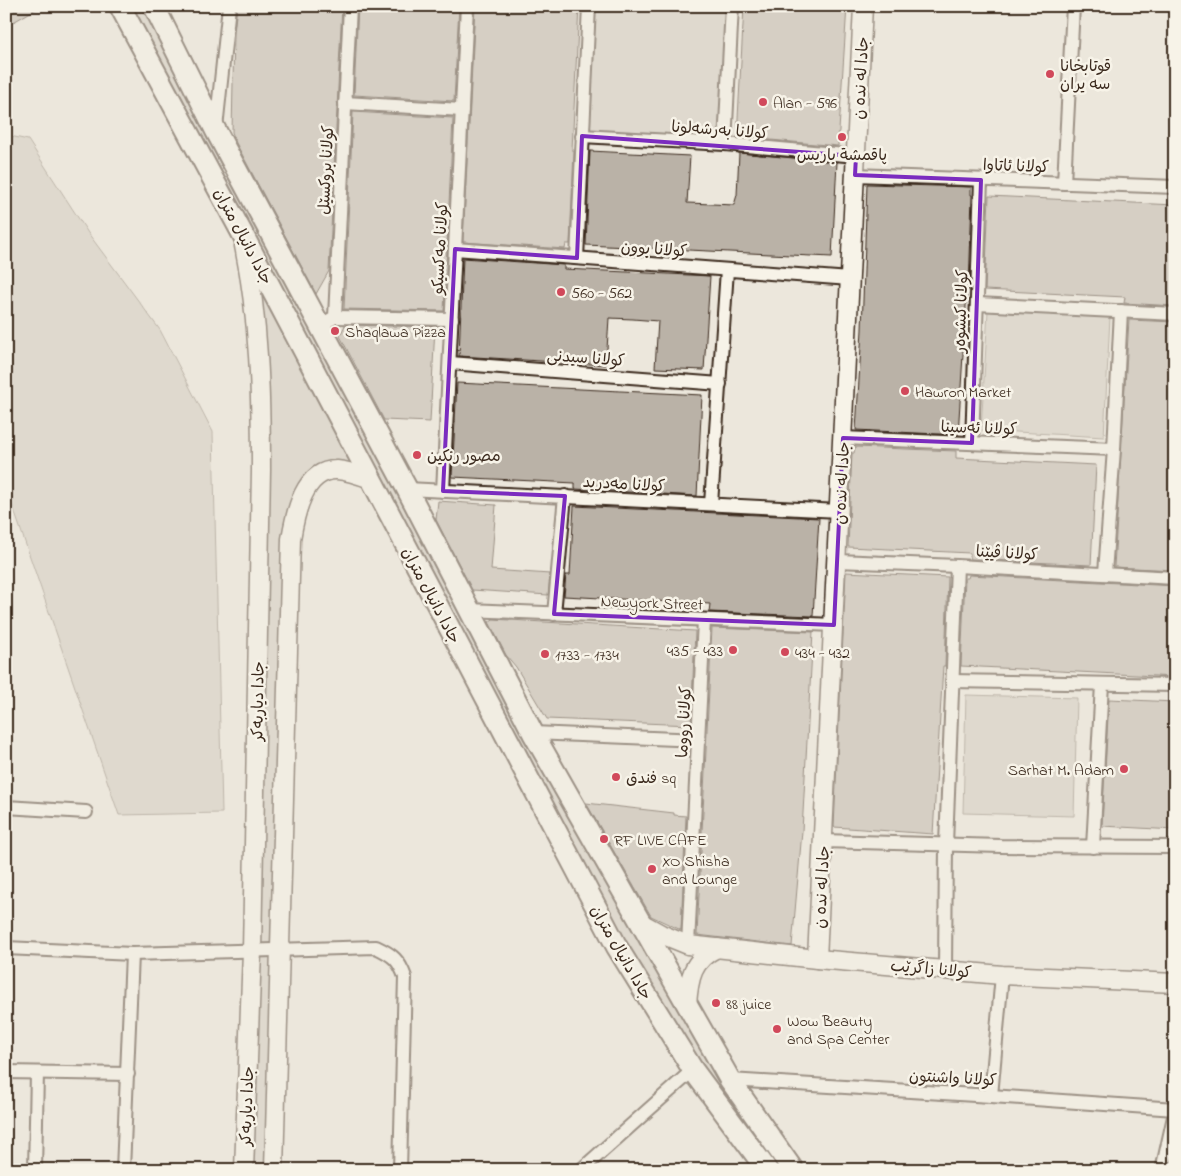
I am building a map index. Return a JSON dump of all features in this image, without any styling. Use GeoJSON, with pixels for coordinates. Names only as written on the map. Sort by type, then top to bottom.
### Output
{"type":"FeatureCollection","features":[{"type":"Feature","properties":{"kind":"main road","name":"جادا دانيال متران"},"geometry":{"type":"LineString","coordinates":[[120,6],[242,233],[617,948],[693,1070],[766,1170]]}},
{"type":"Feature","properties":{"kind":"main road","name":"جادا دانيال متران"},"geometry":{"type":"LineString","coordinates":[[154,6],[216,131],[327,322],[407,489],[533,733],[730,1080],[793,1170]]}},
{"type":"Feature","properties":{"kind":"main road","name":"جادا له نده ن"},"geometry":{"type":"LineString","coordinates":[[817,959],[838,561],[863,6]]}},
{"type":"Feature","properties":{"kind":"main road","name":"جادا دیاربه‌كر"},"geometry":{"type":"LineString","coordinates":[[242,233],[256,315],[261,390],[262,470],[252,951],[244,1170]]}},
{"type":"Feature","properties":{"kind":"main road","name":"جادا دیاربه‌كر"},"geometry":{"type":"LineString","coordinates":[[274,1170],[291,539],[294,518],[300,501],[308,486],[320,474],[336,470],[371,479]]}},
{"type":"Feature","properties":{"kind":"main road","name":"كولانا زاگرێب"},"geometry":{"type":"LineString","coordinates":[[641,923],[688,945],[817,959],[1002,975],[1175,983]]}},
{"type":"Feature","properties":{"kind":"main road"},"geometry":{"type":"LineString","coordinates":[[686,1004],[690,976],[696,964],[707,953],[717,948]]}},
{"type":"Feature","properties":{"kind":"street"},"geometry":{"type":"LineString","coordinates":[[216,131],[229,6]]}},
{"type":"Feature","properties":{"kind":"street","name":"كولانا بروکسێل"},"geometry":{"type":"LineString","coordinates":[[327,322],[350,6]]}},
{"type":"Feature","properties":{"kind":"street","name":"كولانا مەکسیکو"},"geometry":{"type":"LineString","coordinates":[[443,491],[467,6]]}},
{"type":"Feature","properties":{"kind":"street"},"geometry":{"type":"LineString","coordinates":[[577,258],[589,6]]}},
{"type":"Feature","properties":{"kind":"street"},"geometry":{"type":"LineString","coordinates":[[725,144],[732,6]]}},
{"type":"Feature","properties":{"kind":"street"},"geometry":{"type":"LineString","coordinates":[[1064,183],[1073,6]]}},
{"type":"Feature","properties":{"kind":"street"},"geometry":{"type":"LineString","coordinates":[[344,103],[462,110]]}},
{"type":"Feature","properties":{"kind":"street","name":"كولانا به‌رشه‌لونا"},"geometry":{"type":"LineString","coordinates":[[582,136],[725,144],[856,156]]}},
{"type":"Feature","properties":{"kind":"street","name":"كولانا ئاتاوا"},"geometry":{"type":"LineString","coordinates":[[855,175],[1175,187]]}},
{"type":"Feature","properties":{"kind":"street","name":"كولانا كیشوه‌ر"},"geometry":{"type":"LineString","coordinates":[[972,443],[981,180]]}},
{"type":"Feature","properties":{"kind":"street","name":"كولانا بوون"},"geometry":{"type":"LineString","coordinates":[[455,249],[850,279]]}},
{"type":"Feature","properties":{"kind":"street"},"geometry":{"type":"LineString","coordinates":[[711,504],[727,270]]}},
{"type":"Feature","properties":{"kind":"street"},"geometry":{"type":"LineString","coordinates":[[977,304],[1175,314]]}},
{"type":"Feature","properties":{"kind":"street"},"geometry":{"type":"LineString","coordinates":[[1105,573],[1121,311]]}},
{"type":"Feature","properties":{"kind":"street"},"geometry":{"type":"LineString","coordinates":[[327,322],[452,320]]}},
{"type":"Feature","properties":{"kind":"street","name":"كولانا سيدنى"},"geometry":{"type":"LineString","coordinates":[[450,363],[720,384]]}},
{"type":"Feature","properties":{"kind":"street","name":"كولانا ئەسینا"},"geometry":{"type":"LineString","coordinates":[[843,438],[1114,449]]}},
{"type":"Feature","properties":{"kind":"street","name":"كولانا مه‌درید"},"geometry":{"type":"LineString","coordinates":[[407,489],[839,510]]}},
{"type":"Feature","properties":{"kind":"street"},"geometry":{"type":"LineString","coordinates":[[554,614],[565,496]]}},
{"type":"Feature","properties":{"kind":"street","name":"كولانا ڤیێنا"},"geometry":{"type":"LineString","coordinates":[[838,561],[1175,578]]}},
{"type":"Feature","properties":{"kind":"street"},"geometry":{"type":"LineString","coordinates":[[946,969],[946,844],[958,566]]}},
{"type":"Feature","properties":{"kind":"street","name":"Newyork Street"},"geometry":{"type":"LineString","coordinates":[[469,610],[834,625]]}},
{"type":"Feature","properties":{"kind":"street","name":"كولانا رووما"},"geometry":{"type":"LineString","coordinates":[[688,945],[704,620]]}},
{"type":"Feature","properties":{"kind":"street"},"geometry":{"type":"LineString","coordinates":[[952,680],[1175,685]]}},
{"type":"Feature","properties":{"kind":"street"},"geometry":{"type":"LineString","coordinates":[[1093,847],[1102,684]]}},
{"type":"Feature","properties":{"kind":"street"},"geometry":{"type":"LineString","coordinates":[[533,733],[699,740]]}},
{"type":"Feature","properties":{"kind":"street"},"geometry":{"type":"LineString","coordinates":[[6,807],[86,812]]}},
{"type":"Feature","properties":{"kind":"street"},"geometry":{"type":"LineString","coordinates":[[823,841],[1175,847]]}},
{"type":"Feature","properties":{"kind":"street"},"geometry":{"type":"LineString","coordinates":[[6,948],[132,954],[376,947],[390,953],[400,964],[405,977],[400,1170]]}},
{"type":"Feature","properties":{"kind":"street"},"geometry":{"type":"LineString","coordinates":[[123,1170],[132,954]]}},
{"type":"Feature","properties":{"kind":"street"},"geometry":{"type":"LineString","coordinates":[[991,1096],[1002,975]]}},
{"type":"Feature","properties":{"kind":"street"},"geometry":{"type":"LineString","coordinates":[[581,1170],[693,1070]]}},
{"type":"Feature","properties":{"kind":"street"},"geometry":{"type":"LineString","coordinates":[[6,1072],[128,1074]]}},
{"type":"Feature","properties":{"kind":"street"},"geometry":{"type":"LineString","coordinates":[[35,1170],[37,1073]]}},
{"type":"Feature","properties":{"kind":"street","name":"كولانا واشنتون"},"geometry":{"type":"LineString","coordinates":[[730,1080],[991,1096],[1175,1111]]}},
{"type":"Feature","properties":{"kind":"street"},"geometry":{"type":"LineString","coordinates":[[1162,1170],[1175,1111]]}},
{"type":"Feature","properties":{"kind":"highlighted area"},"geometry":{"type":"Polygon","coordinates":[[[582,136],[856,156],[855,175],[981,180],[972,443],[843,438],[834,625],[554,614],[565,496],[443,491],[455,249],[577,258],[582,136]]]}},
{"type":"Feature","properties":{"kind":"shaded area"},"geometry":{"type":"Polygon","coordinates":[[[122,6],[151,6],[350,388],[790,1170],[769,1170],[671,1031],[122,6]]]}},
{"type":"Feature","properties":{"kind":"shaded area"},"geometry":{"type":"Polygon","coordinates":[[[589,6],[732,6],[725,144],[582,136],[589,6]]]}},
{"type":"Feature","properties":{"kind":"shaded area"},"geometry":{"type":"Polygon","coordinates":[[[6,135],[28,140],[88,233],[160,330],[213,432],[222,813],[119,815],[6,487],[6,135]]]}},
{"type":"Feature","properties":{"kind":"shaded area"},"geometry":{"type":"Polygon","coordinates":[[[242,233],[371,479],[336,470],[300,501],[274,1170],[244,1170],[261,470],[242,233]]]}},
{"type":"Feature","properties":{"kind":"shaded area"},"geometry":{"type":"Polygon","coordinates":[[[988,311],[1110,317],[1104,437],[981,430],[988,311]]]}},
{"type":"Feature","properties":{"kind":"shaded area"},"geometry":{"type":"Polygon","coordinates":[[[966,695],[1077,698],[1074,816],[963,813],[966,695]]]}},
{"type":"Feature","properties":{"kind":"building"},"geometry":{"type":"Polygon","coordinates":[[[6,6],[41,6],[10,24],[6,17],[6,6]]]}},
{"type":"Feature","properties":{"kind":"building"},"geometry":{"type":"Polygon","coordinates":[[[237,6],[342,6],[329,271],[316,294],[236,143],[232,132],[234,33],[237,6]]]}},
{"type":"Feature","properties":{"kind":"building"},"geometry":{"type":"Polygon","coordinates":[[[358,6],[459,6],[454,101],[354,95],[358,6]]]}},
{"type":"Feature","properties":{"kind":"building"},"geometry":{"type":"Polygon","coordinates":[[[475,6],[579,6],[572,150],[574,150],[570,244],[566,244],[565,249],[463,242],[475,6]]]}},
{"type":"Feature","properties":{"kind":"building"},"geometry":{"type":"Polygon","coordinates":[[[744,6],[847,6],[838,146],[737,137],[744,6]]]}},
{"type":"Feature","properties":{"kind":"building"},"geometry":{"type":"Polygon","coordinates":[[[353,112],[453,118],[444,311],[344,309],[353,112]]]}},
{"type":"Feature","properties":{"kind":"building"},"geometry":{"type":"Polygon","coordinates":[[[590,151],[690,156],[687,203],[734,205],[737,195],[739,153],[837,162],[832,257],[586,245],[590,151]]]}},
{"type":"Feature","properties":{"kind":"building"},"geometry":{"type":"Polygon","coordinates":[[[867,184],[971,187],[969,290],[967,290],[958,435],[856,430],[862,330],[867,184]]]}},
{"type":"Feature","properties":{"kind":"building"},"geometry":{"type":"Polygon","coordinates":[[[989,196],[1175,205],[1175,306],[1124,303],[1125,297],[985,290],[989,196]]]}},
{"type":"Feature","properties":{"kind":"building"},"geometry":{"type":"Polygon","coordinates":[[[463,258],[564,265],[564,269],[710,276],[704,370],[655,368],[658,321],[633,319],[609,318],[606,365],[459,356],[463,258]]]}},
{"type":"Feature","properties":{"kind":"building"},"geometry":{"type":"Polygon","coordinates":[[[1129,320],[1175,322],[1175,570],[1114,567],[1129,320]]]}},
{"type":"Feature","properties":{"kind":"building"},"geometry":{"type":"Polygon","coordinates":[[[345,325],[435,327],[430,422],[384,420],[340,336],[345,325]]]}},
{"type":"Feature","properties":{"kind":"building"},"geometry":{"type":"Polygon","coordinates":[[[457,383],[702,395],[697,496],[575,489],[575,483],[452,477],[457,383]]]}},
{"type":"Feature","properties":{"kind":"building"},"geometry":{"type":"Polygon","coordinates":[[[855,447],[956,451],[956,458],[1096,465],[1091,565],[970,559],[970,553],[848,547],[852,453],[854,453],[855,447]]]}},
{"type":"Feature","properties":{"kind":"building"},"geometry":{"type":"Polygon","coordinates":[[[438,501],[496,505],[491,570],[550,574],[548,595],[472,590],[436,520],[438,501]]]}},
{"type":"Feature","properties":{"kind":"building"},"geometry":{"type":"Polygon","coordinates":[[[574,506],[819,518],[813,616],[709,612],[710,604],[564,596],[566,575],[570,575],[574,506]]]}},
{"type":"Feature","properties":{"kind":"building"},"geometry":{"type":"Polygon","coordinates":[[[846,572],[948,577],[945,666],[943,666],[933,834],[834,827],[846,572]]]}},
{"type":"Feature","properties":{"kind":"building"},"geometry":{"type":"Polygon","coordinates":[[[969,575],[1175,586],[1175,677],[961,666],[965,578],[968,578],[969,575]]]}},
{"type":"Feature","properties":{"kind":"building"},"geometry":{"type":"Polygon","coordinates":[[[493,619],[695,631],[691,725],[547,719],[516,667],[506,655],[489,622],[493,619]]]}},
{"type":"Feature","properties":{"kind":"building"},"geometry":{"type":"Polygon","coordinates":[[[712,628],[813,632],[802,831],[792,946],[697,935],[712,628]]]}},
{"type":"Feature","properties":{"kind":"building"},"geometry":{"type":"Polygon","coordinates":[[[1109,699],[1175,702],[1175,830],[1102,826],[1109,699]]]}},
{"type":"Feature","properties":{"kind":"building","name":"XO Shisha and Lounge"},"geometry":{"type":"Polygon","coordinates":[[[586,803],[686,816],[681,930],[651,916],[586,803]]]}},
{"type":"Feature","properties":{"kind":"place","name":"قوتابخانا سه يران"},"geometry":{"type":"Point","coordinates":[1050,74]}},
{"type":"Feature","properties":{"kind":"place","name":"Alan - 596"},"geometry":{"type":"Point","coordinates":[763,102]}},
{"type":"Feature","properties":{"kind":"place","name":"پاقمشة باريس"},"geometry":{"type":"Point","coordinates":[842,137]}},
{"type":"Feature","properties":{"kind":"place","name":"560 - 562"},"geometry":{"type":"Point","coordinates":[561,292]}},
{"type":"Feature","properties":{"kind":"place","name":"Shaqlawa Pizza"},"geometry":{"type":"Point","coordinates":[335,331]}},
{"type":"Feature","properties":{"kind":"place","name":"Hawron Market"},"geometry":{"type":"Point","coordinates":[905,391]}},
{"type":"Feature","properties":{"kind":"place","name":"مصور رنكين"},"geometry":{"type":"Point","coordinates":[417,455]}},
{"type":"Feature","properties":{"kind":"place","name":"435 - 433"},"geometry":{"type":"Point","coordinates":[733,650]}},
{"type":"Feature","properties":{"kind":"place","name":"434 - 432"},"geometry":{"type":"Point","coordinates":[785,652]}},
{"type":"Feature","properties":{"kind":"place","name":"1733 - 1734"},"geometry":{"type":"Point","coordinates":[545,654]}},
{"type":"Feature","properties":{"kind":"place","name":"Sarhat M. Adam"},"geometry":{"type":"Point","coordinates":[1124,769]}},
{"type":"Feature","properties":{"kind":"place","name":"فندق sq"},"geometry":{"type":"Point","coordinates":[616,777]}},
{"type":"Feature","properties":{"kind":"place","name":"RF LIVE CAFE"},"geometry":{"type":"Point","coordinates":[604,839]}},
{"type":"Feature","properties":{"kind":"place","name":"XO Shisha and Lounge"},"geometry":{"type":"Point","coordinates":[652,869]}},
{"type":"Feature","properties":{"kind":"place","name":"88 juice"},"geometry":{"type":"Point","coordinates":[716,1003]}},
{"type":"Feature","properties":{"kind":"place","name":"Wow Beauty and Spa Center"},"geometry":{"type":"Point","coordinates":[777,1029]}}]}
